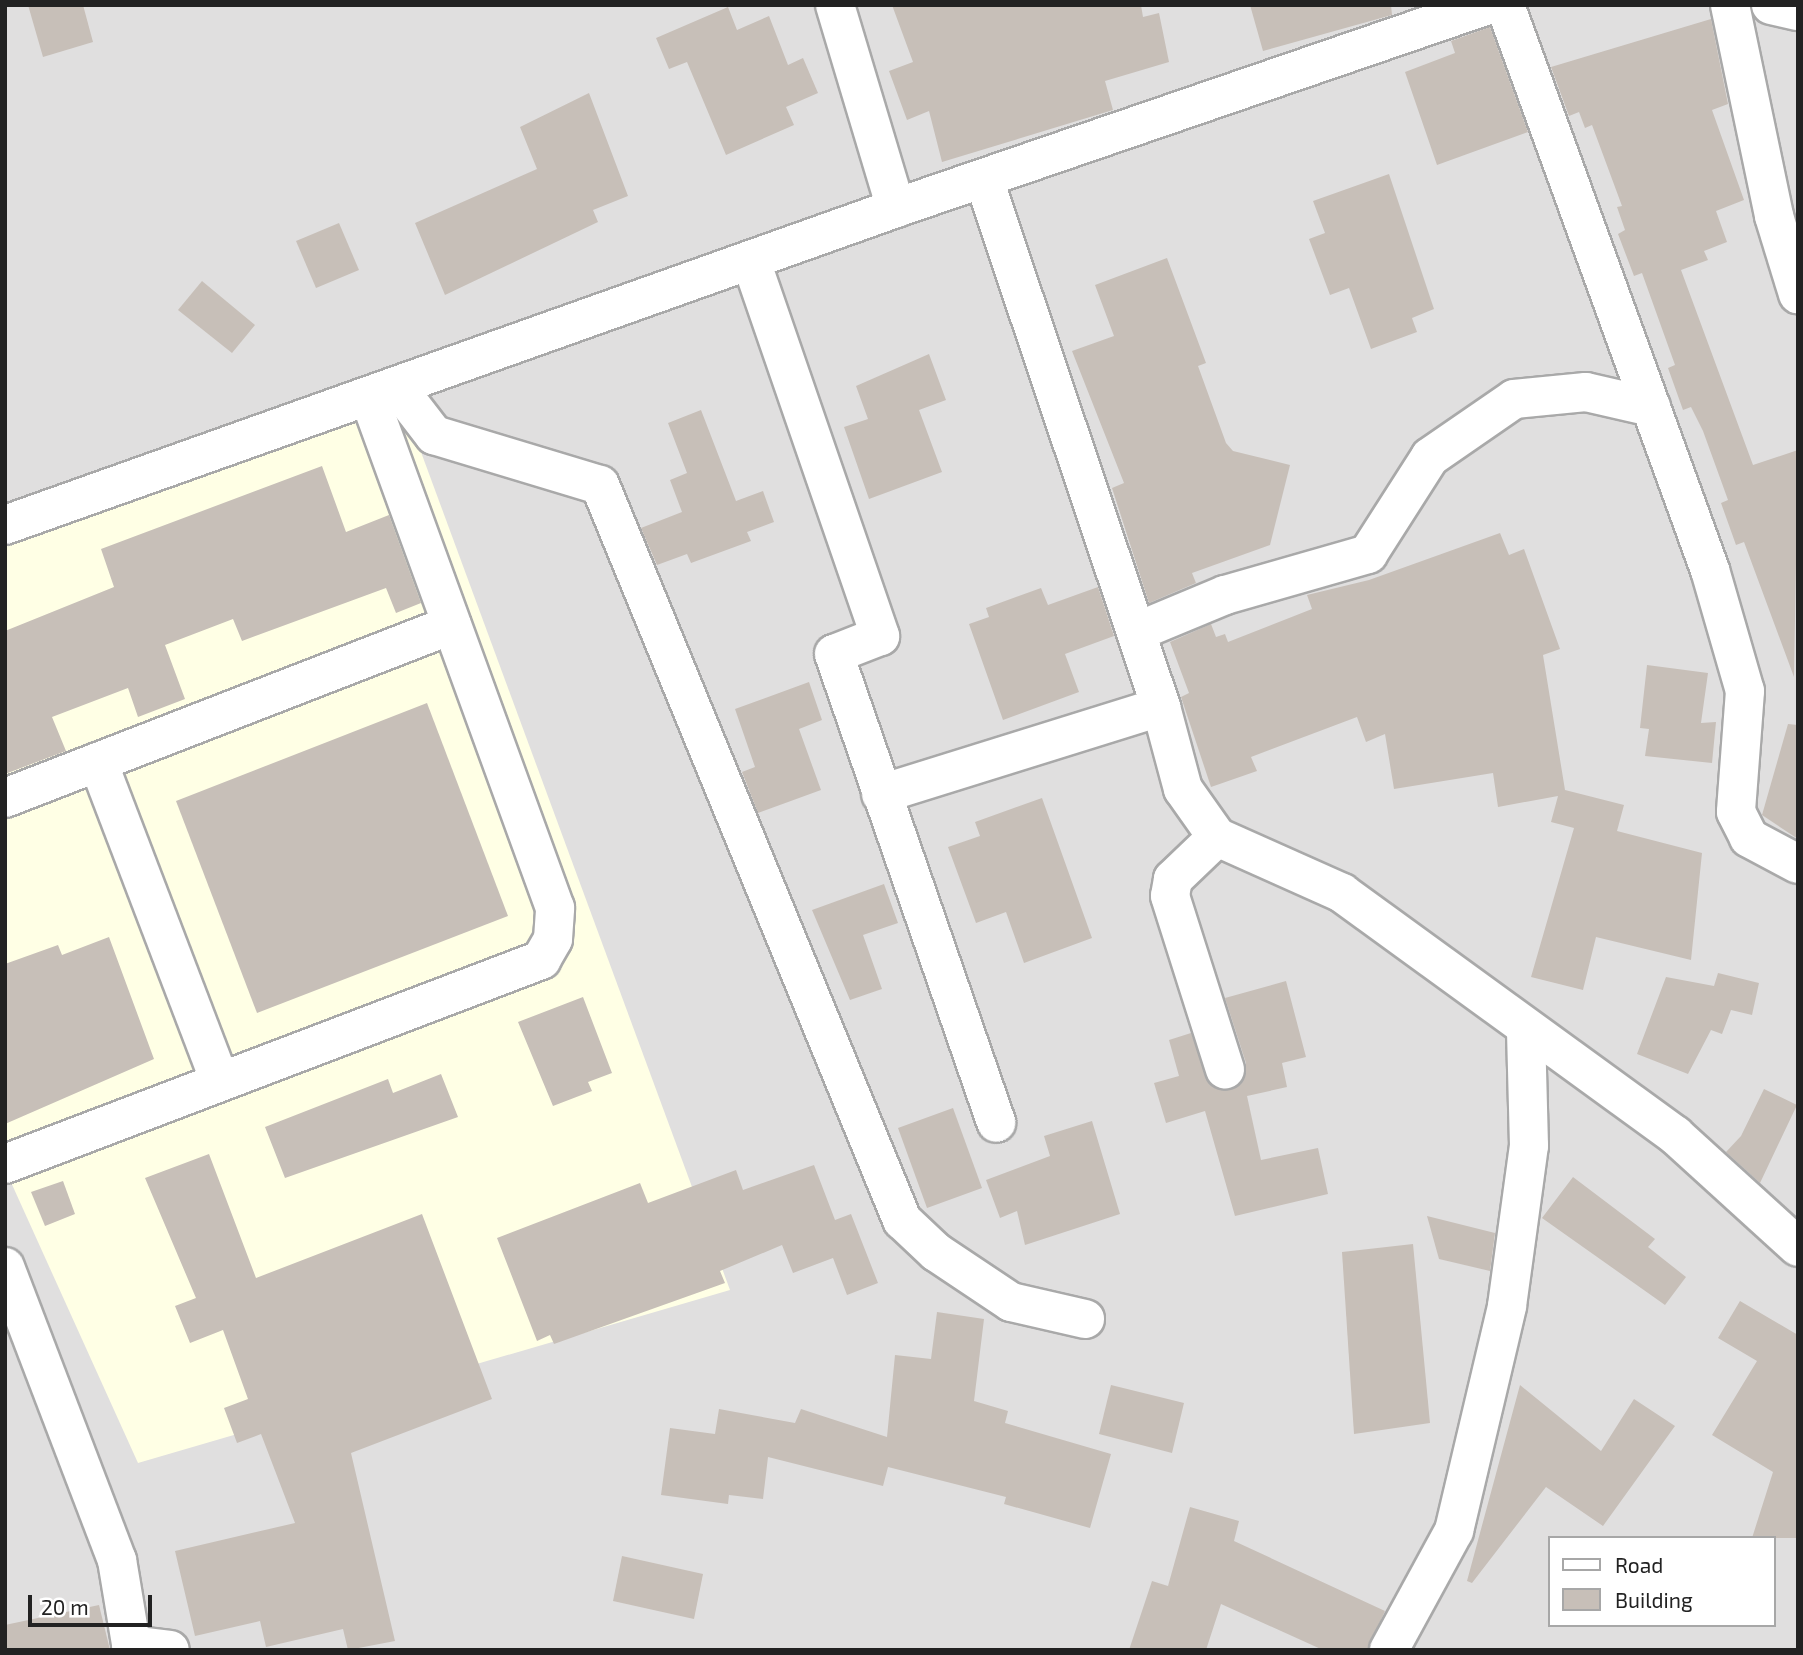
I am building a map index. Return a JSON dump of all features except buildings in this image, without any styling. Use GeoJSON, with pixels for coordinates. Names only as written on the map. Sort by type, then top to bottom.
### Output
{"type":"FeatureCollection","features":[{"type":"Feature","properties":{"kind":"street"},"geometry":{"type":"LineString","coordinates":[[835,5],[896,208]]}},
{"type":"Feature","properties":{"kind":"street"},"geometry":{"type":"LineString","coordinates":[[5,525],[896,208],[1488,5]]}},
{"type":"Feature","properties":{"kind":"street"},"geometry":{"type":"LineString","coordinates":[[1505,5],[1710,570],[1745,691],[1736,812],[1749,838],[1798,864]]}},
{"type":"Feature","properties":{"kind":"street"},"geometry":{"type":"LineString","coordinates":[[1730,5],[1774,216],[1798,294]]}},
{"type":"Feature","properties":{"kind":"street"},"geometry":{"type":"LineString","coordinates":[[1771,5],[1798,11]]}},
{"type":"Feature","properties":{"kind":"street"},"geometry":{"type":"LineString","coordinates":[[984,180],[1161,707],[1182,789],[1217,838],[1342,893],[1675,1135],[1798,1247]]}},
{"type":"Feature","properties":{"kind":"street"},"geometry":{"type":"LineString","coordinates":[[751,261],[880,636],[834,654],[996,1123]]}},
{"type":"Feature","properties":{"kind":"street"},"geometry":{"type":"LineString","coordinates":[[5,1164],[541,960],[553,939],[555,908],[452,625],[383,392]]}},
{"type":"Feature","properties":{"kind":"street"},"geometry":{"type":"LineString","coordinates":[[383,392],[434,435],[600,485],[902,1220],[936,1252],[1011,1302],[1085,1319]]}},
{"type":"Feature","properties":{"kind":"street"},"geometry":{"type":"LineString","coordinates":[[1136,632],[1225,595],[1368,554],[1430,457],[1514,399],[1586,392],[1651,407]]}},
{"type":"Feature","properties":{"kind":"street"},"geometry":{"type":"LineString","coordinates":[[5,798],[452,625]]}},
{"type":"Feature","properties":{"kind":"street"},"geometry":{"type":"LineString","coordinates":[[881,794],[1161,707]]}},
{"type":"Feature","properties":{"kind":"street"},"geometry":{"type":"LineString","coordinates":[[98,762],[220,1082]]}},
{"type":"Feature","properties":{"kind":"street"},"geometry":{"type":"LineString","coordinates":[[1217,838],[1173,879],[1170,895],[1225,1069]]}},
{"type":"Feature","properties":{"kind":"street"},"geometry":{"type":"LineString","coordinates":[[1389,1650],[1454,1531],[1507,1306],[1529,1146],[1526,1029]]}},
{"type":"Feature","properties":{"kind":"street"},"geometry":{"type":"LineString","coordinates":[[5,1267],[117,1560],[132,1647],[170,1650]]}},
{"type":"Feature","properties":{"kind":"shaded area"},"geometry":{"type":"Polygon","coordinates":[[[5,5],[1798,5],[1798,1650],[5,1650],[5,5]]]}},
{"type":"Feature","properties":{"kind":"shaded area"},"geometry":{"type":"Polygon","coordinates":[[[397,387],[730,1290],[138,1463],[5,1169],[5,525],[397,387]]]}}]}
